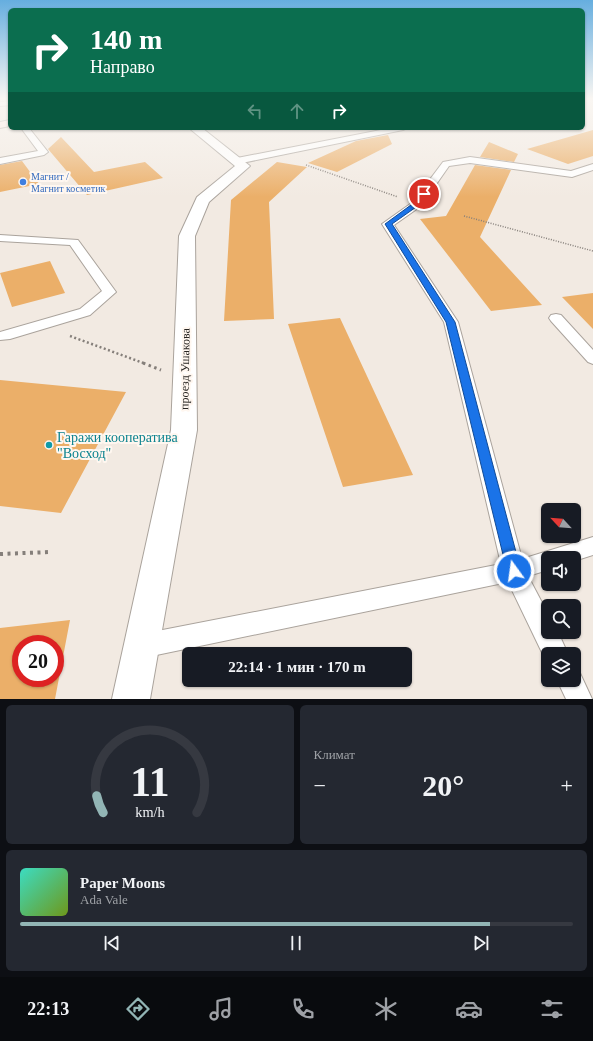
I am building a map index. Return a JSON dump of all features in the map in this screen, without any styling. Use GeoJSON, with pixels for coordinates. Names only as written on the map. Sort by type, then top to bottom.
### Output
{"type":"FeatureCollection","features":[{"type":"Feature","properties":{"kind":"street"},"geometry":{"type":"LineString","coordinates":[[200,132],[237,161]]}},
{"type":"Feature","properties":{"kind":"street","name":"проезд Ушакова"},"geometry":{"type":"LineString","coordinates":[[131,699],[184,430],[187,236],[202,200],[243,166],[237,161]]}},
{"type":"Feature","properties":{"kind":"lane"},"geometry":{"type":"LineString","coordinates":[[0,161],[44,152],[28,132]]}},
{"type":"Feature","properties":{"kind":"lane"},"geometry":{"type":"LineString","coordinates":[[237,161],[385,132]]}},
{"type":"Feature","properties":{"kind":"lane"},"geometry":{"type":"LineString","coordinates":[[552,647],[514,571],[451,322],[388,224],[417,204],[446,164],[470,160],[572,174],[593,167]]}},
{"type":"Feature","properties":{"kind":"lane"},"geometry":{"type":"LineString","coordinates":[[0,238],[74,242],[109,292],[85,312],[41,326],[0,336]]}},
{"type":"Feature","properties":{"kind":"lane"},"geometry":{"type":"LineString","coordinates":[[556,318],[593,359]]}},
{"type":"Feature","properties":{"kind":"lane"},"geometry":{"type":"LineString","coordinates":[[577,551],[593,546]]}},
{"type":"Feature","properties":{"kind":"lane"},"geometry":{"type":"LineString","coordinates":[[142,646],[514,571],[541,562]]}},
{"type":"Feature","properties":{"kind":"lane"},"geometry":{"type":"LineString","coordinates":[[573,687],[579,699]]}},
{"type":"Feature","properties":{"kind":"path"},"geometry":{"type":"LineString","coordinates":[[306,165],[417,204]]}},
{"type":"Feature","properties":{"kind":"path"},"geometry":{"type":"LineString","coordinates":[[464,216],[593,251]]}},
{"type":"Feature","properties":{"kind":"path"},"geometry":{"type":"LineString","coordinates":[[41,326],[185,379]]}},
{"type":"Feature","properties":{"kind":"path"},"geometry":{"type":"LineString","coordinates":[[0,554],[50,552]]}},
{"type":"Feature","properties":{"kind":"building"},"geometry":{"type":"Polygon","coordinates":[[[587,132],[593,132],[593,156],[568,164],[527,149],[587,132]]]}},
{"type":"Feature","properties":{"kind":"building"},"geometry":{"type":"Polygon","coordinates":[[[388,135],[392,144],[337,172],[308,163],[356,141],[388,135]]]}},
{"type":"Feature","properties":{"kind":"building"},"geometry":{"type":"Polygon","coordinates":[[[61,137],[94,172],[145,162],[163,178],[87,195],[48,149],[61,137]]]}},
{"type":"Feature","properties":{"kind":"building"},"geometry":{"type":"Polygon","coordinates":[[[489,142],[518,154],[514,162],[480,157],[489,142]]]}},
{"type":"Feature","properties":{"kind":"building"},"geometry":{"type":"Polygon","coordinates":[[[22,161],[39,184],[0,192],[0,165],[22,161]]]}},
{"type":"Feature","properties":{"kind":"building"},"geometry":{"type":"Polygon","coordinates":[[[277,162],[307,167],[269,202],[274,319],[224,321],[231,200],[277,162]]]}},
{"type":"Feature","properties":{"kind":"building"},"geometry":{"type":"Polygon","coordinates":[[[475,165],[511,170],[480,237],[542,305],[491,311],[420,219],[446,216],[475,165]]]}},
{"type":"Feature","properties":{"kind":"building"},"geometry":{"type":"Polygon","coordinates":[[[50,261],[65,293],[12,307],[0,273],[50,261]]]}},
{"type":"Feature","properties":{"kind":"building"},"geometry":{"type":"Polygon","coordinates":[[[593,293],[593,329],[562,297],[593,293]]]}},
{"type":"Feature","properties":{"kind":"building"},"geometry":{"type":"Polygon","coordinates":[[[340,318],[413,475],[343,487],[288,324],[340,318]]]}},
{"type":"Feature","properties":{"kind":"building","name":"Гаражи кооператива \"Восход\""},"geometry":{"type":"Polygon","coordinates":[[[0,380],[126,392],[61,513],[0,506],[0,380]]]}},
{"type":"Feature","properties":{"kind":"building"},"geometry":{"type":"Polygon","coordinates":[[[70,620],[64,652],[64,635],[12,635],[12,687],[57,687],[55,699],[0,699],[0,628],[70,620]]]}},
{"type":"Feature","properties":{"kind":"place","name":"Магнит / Магнит косметик"},"geometry":{"type":"Point","coordinates":[23,182]}},
{"type":"Feature","properties":{"kind":"place","name":"Гаражи кооператива \"Восход\""},"geometry":{"type":"Point","coordinates":[49,445]}},
{"type":"Feature","properties":{"kind":"route"},"geometry":{"type":"LineString","coordinates":[[424,194],[417,204],[388,224],[451,322],[514,571]]}}]}
